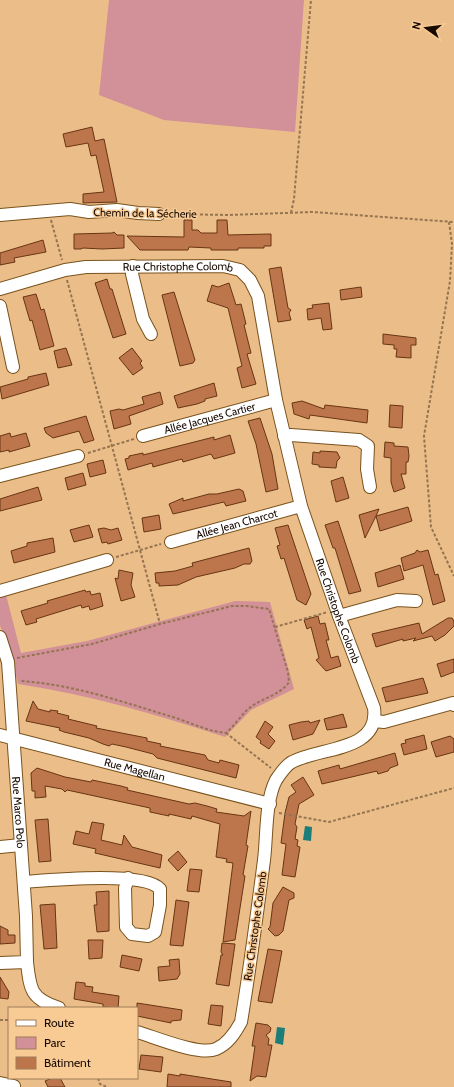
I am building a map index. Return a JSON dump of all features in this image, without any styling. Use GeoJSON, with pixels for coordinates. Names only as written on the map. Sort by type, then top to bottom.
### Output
{"type":"FeatureCollection","features":[{"type":"Feature","properties":{"kind":"street","name":"Chemin de la Sécherie"},"geometry":{"type":"LineString","coordinates":[[0,216],[70,210],[89,212],[117,210],[159,214]]}},
{"type":"Feature","properties":{"kind":"street"},"geometry":{"type":"LineString","coordinates":[[133,266],[132,274],[143,319],[151,334]]}},
{"type":"Feature","properties":{"kind":"street","name":"Rue Christophe Colomb"},"geometry":{"type":"LineString","coordinates":[[0,289],[65,270],[86,267],[223,266],[240,270],[250,280],[258,296],[276,400],[301,506],[338,612],[369,691],[374,708],[374,721],[369,732],[354,742],[291,763],[279,775],[275,783],[269,808],[264,860],[243,1011],[241,1022],[236,1032],[230,1040],[215,1050],[203,1051],[138,1032]]}},
{"type":"Feature","properties":{"kind":"street"},"geometry":{"type":"LineString","coordinates":[[0,306],[13,367]]}},
{"type":"Feature","properties":{"kind":"street","name":"Allée Jacques Cartier"},"geometry":{"type":"LineString","coordinates":[[143,436],[276,400]]}},
{"type":"Feature","properties":{"kind":"street"},"geometry":{"type":"LineString","coordinates":[[284,436],[291,435],[359,440],[368,446],[367,470],[370,487]]}},
{"type":"Feature","properties":{"kind":"street"},"geometry":{"type":"LineString","coordinates":[[0,476],[78,456]]}},
{"type":"Feature","properties":{"kind":"street","name":"Allée Jean Charcot"},"geometry":{"type":"LineString","coordinates":[[171,542],[301,506]]}},
{"type":"Feature","properties":{"kind":"street"},"geometry":{"type":"LineString","coordinates":[[0,591],[107,560]]}},
{"type":"Feature","properties":{"kind":"street"},"geometry":{"type":"LineString","coordinates":[[338,612],[397,600],[416,601]]}},
{"type":"Feature","properties":{"kind":"street","name":"Rue Marco Polo"},"geometry":{"type":"LineString","coordinates":[[0,637],[8,662],[24,882],[27,962]]}},
{"type":"Feature","properties":{"kind":"street"},"geometry":{"type":"LineString","coordinates":[[374,721],[384,722],[453,703],[454,705]]}},
{"type":"Feature","properties":{"kind":"street","name":"Rue Magellan"},"geometry":{"type":"LineString","coordinates":[[0,735],[269,808]]}},
{"type":"Feature","properties":{"kind":"street"},"geometry":{"type":"LineString","coordinates":[[0,847],[21,845]]}},
{"type":"Feature","properties":{"kind":"street"},"geometry":{"type":"LineString","coordinates":[[24,882],[110,877],[128,878],[156,884],[160,889],[160,905],[155,932],[148,936],[132,934],[126,927],[125,888],[128,878]]}},
{"type":"Feature","properties":{"kind":"street"},"geometry":{"type":"LineString","coordinates":[[0,963],[27,962],[30,987],[36,997],[45,1004],[56,1007]]}},
{"type":"Feature","properties":{"kind":"street"},"geometry":{"type":"LineString","coordinates":[[0,1083],[15,1087]]}},
{"type":"Feature","properties":{"kind":"path"},"geometry":{"type":"LineString","coordinates":[[291,213],[311,0]]}},
{"type":"Feature","properties":{"kind":"path"},"geometry":{"type":"LineString","coordinates":[[48,212],[160,624]]}},
{"type":"Feature","properties":{"kind":"path","name":"Chemin de la Sécherie"},"geometry":{"type":"LineString","coordinates":[[159,214],[228,215],[313,212],[454,222]]}},
{"type":"Feature","properties":{"kind":"path"},"geometry":{"type":"LineString","coordinates":[[449,222],[452,244],[450,281],[424,436],[431,527],[454,576]]}},
{"type":"Feature","properties":{"kind":"path"},"geometry":{"type":"LineString","coordinates":[[78,456],[143,436]]}},
{"type":"Feature","properties":{"kind":"path"},"geometry":{"type":"LineString","coordinates":[[107,560],[171,542]]}},
{"type":"Feature","properties":{"kind":"path"},"geometry":{"type":"LineString","coordinates":[[14,659],[92,644],[160,624],[232,606],[270,609],[288,672],[289,682],[284,689],[262,699],[247,710],[226,733]]}},
{"type":"Feature","properties":{"kind":"path"},"geometry":{"type":"LineString","coordinates":[[275,627],[338,612]]}},
{"type":"Feature","properties":{"kind":"path"},"geometry":{"type":"LineString","coordinates":[[16,681],[64,687],[130,704],[211,731],[226,733],[274,770]]}},
{"type":"Feature","properties":{"kind":"path"},"geometry":{"type":"LineString","coordinates":[[269,808],[329,822],[454,788]]}},
{"type":"Feature","properties":{"kind":"path"},"geometry":{"type":"LineString","coordinates":[[98,1079],[100,1084],[106,1087]]}},
{"type":"Feature","properties":{"kind":"green space"},"geometry":{"type":"Polygon","coordinates":[[[109,0],[304,0],[295,132],[164,120],[99,95],[109,0]]]}},
{"type":"Feature","properties":{"kind":"green space"},"geometry":{"type":"Polygon","coordinates":[[[6,595],[21,653],[87,641],[235,601],[270,602],[294,689],[251,710],[225,737],[122,706],[45,688],[18,684],[9,644],[0,626],[0,597],[6,595]]]}},
{"type":"Feature","properties":{"kind":"water"},"geometry":{"type":"Polygon","coordinates":[[[305,826],[312,827],[311,841],[303,840],[305,826]]]}},
{"type":"Feature","properties":{"kind":"water"},"geometry":{"type":"Polygon","coordinates":[[[277,1027],[285,1028],[283,1045],[275,1043],[277,1027]]]}},
{"type":"Feature","properties":{"kind":"building"},"geometry":{"type":"Polygon","coordinates":[[[92,127],[95,141],[104,139],[117,202],[83,203],[83,194],[104,192],[96,155],[91,156],[88,143],[66,147],[63,134],[92,127]]]}},
{"type":"Feature","properties":{"kind":"building"},"geometry":{"type":"Polygon","coordinates":[[[184,220],[192,220],[192,230],[198,230],[201,233],[217,233],[217,220],[227,220],[228,235],[271,234],[271,246],[264,246],[264,248],[238,248],[238,250],[211,250],[211,248],[189,247],[188,250],[140,250],[127,236],[184,237],[184,220]]]}},
{"type":"Feature","properties":{"kind":"building"},"geometry":{"type":"Polygon","coordinates":[[[114,232],[117,235],[124,235],[124,248],[74,249],[74,234],[114,232]]]}},
{"type":"Feature","properties":{"kind":"building"},"geometry":{"type":"Polygon","coordinates":[[[43,240],[46,252],[14,258],[15,262],[0,265],[0,253],[43,240]]]}},
{"type":"Feature","properties":{"kind":"building"},"geometry":{"type":"Polygon","coordinates":[[[281,267],[288,308],[291,310],[289,313],[291,320],[278,322],[269,269],[281,267]]]}},
{"type":"Feature","properties":{"kind":"building"},"geometry":{"type":"Polygon","coordinates":[[[107,279],[110,289],[112,289],[126,334],[113,338],[95,283],[107,279]]]}},
{"type":"Feature","properties":{"kind":"building"},"geometry":{"type":"Polygon","coordinates":[[[229,283],[236,305],[241,304],[246,324],[244,325],[251,353],[247,354],[256,384],[242,388],[237,368],[242,366],[228,308],[207,301],[212,285],[218,287],[229,283]]]}},
{"type":"Feature","properties":{"kind":"building"},"geometry":{"type":"Polygon","coordinates":[[[361,287],[362,297],[341,300],[340,290],[361,287]]]}},
{"type":"Feature","properties":{"kind":"building"},"geometry":{"type":"Polygon","coordinates":[[[174,292],[195,360],[193,363],[180,366],[162,295],[174,292]]]}},
{"type":"Feature","properties":{"kind":"building"},"geometry":{"type":"Polygon","coordinates":[[[36,294],[41,310],[44,309],[54,346],[40,350],[32,320],[30,321],[23,297],[36,294]]]}},
{"type":"Feature","properties":{"kind":"building"},"geometry":{"type":"Polygon","coordinates":[[[329,303],[332,329],[323,330],[321,318],[308,320],[307,309],[313,308],[312,305],[329,303]]]}},
{"type":"Feature","properties":{"kind":"building"},"geometry":{"type":"Polygon","coordinates":[[[383,334],[416,338],[416,345],[411,345],[411,358],[396,357],[397,349],[394,349],[394,345],[383,344],[383,334]]]}},
{"type":"Feature","properties":{"kind":"building"},"geometry":{"type":"Polygon","coordinates":[[[66,348],[72,365],[58,368],[54,351],[66,348]]]}},
{"type":"Feature","properties":{"kind":"building"},"geometry":{"type":"Polygon","coordinates":[[[132,348],[142,361],[140,363],[143,368],[133,375],[119,358],[132,348]]]}},
{"type":"Feature","properties":{"kind":"building"},"geometry":{"type":"Polygon","coordinates":[[[46,373],[49,385],[2,399],[0,387],[28,379],[28,377],[46,373]]]}},
{"type":"Feature","properties":{"kind":"building"},"geometry":{"type":"Polygon","coordinates":[[[214,383],[217,396],[205,399],[205,401],[197,404],[178,408],[174,396],[214,383]]]}},
{"type":"Feature","properties":{"kind":"building"},"geometry":{"type":"Polygon","coordinates":[[[160,392],[163,404],[129,416],[131,424],[114,429],[110,411],[119,409],[123,410],[144,404],[142,397],[160,392]]]}},
{"type":"Feature","properties":{"kind":"building"},"geometry":{"type":"Polygon","coordinates":[[[302,401],[324,409],[325,405],[368,410],[367,423],[310,415],[309,419],[294,414],[292,403],[302,401]]]}},
{"type":"Feature","properties":{"kind":"building"},"geometry":{"type":"Polygon","coordinates":[[[390,405],[403,406],[402,428],[389,427],[390,405]]]}},
{"type":"Feature","properties":{"kind":"building"},"geometry":{"type":"Polygon","coordinates":[[[86,416],[94,440],[84,443],[79,431],[53,438],[46,433],[44,428],[86,416]]]}},
{"type":"Feature","properties":{"kind":"building"},"geometry":{"type":"Polygon","coordinates":[[[260,418],[272,454],[278,489],[266,492],[256,444],[248,421],[260,418]]]}},
{"type":"Feature","properties":{"kind":"building"},"geometry":{"type":"Polygon","coordinates":[[[10,433],[11,437],[26,433],[30,446],[9,452],[9,450],[0,452],[0,436],[10,433]]]}},
{"type":"Feature","properties":{"kind":"building"},"geometry":{"type":"Polygon","coordinates":[[[230,435],[235,453],[214,459],[211,454],[183,462],[182,459],[153,467],[152,463],[128,470],[125,459],[129,458],[129,456],[143,453],[143,455],[214,437],[214,440],[230,435]]]}},
{"type":"Feature","properties":{"kind":"building"},"geometry":{"type":"Polygon","coordinates":[[[385,442],[394,443],[394,446],[408,447],[409,456],[408,462],[406,462],[406,474],[401,474],[405,488],[394,492],[391,482],[391,458],[384,457],[385,442]]]}},
{"type":"Feature","properties":{"kind":"building"},"geometry":{"type":"Polygon","coordinates":[[[320,451],[337,452],[340,458],[337,461],[336,468],[319,467],[319,465],[312,464],[313,452],[320,453],[320,451]]]}},
{"type":"Feature","properties":{"kind":"building"},"geometry":{"type":"Polygon","coordinates":[[[103,460],[106,473],[90,477],[87,464],[103,460]]]}},
{"type":"Feature","properties":{"kind":"building"},"geometry":{"type":"Polygon","coordinates":[[[83,473],[86,485],[68,490],[65,478],[83,473]]]}},
{"type":"Feature","properties":{"kind":"building"},"geometry":{"type":"Polygon","coordinates":[[[343,477],[349,498],[336,502],[331,481],[343,477]]]}},
{"type":"Feature","properties":{"kind":"building"},"geometry":{"type":"Polygon","coordinates":[[[38,487],[42,500],[0,511],[0,499],[38,487]]]}},
{"type":"Feature","properties":{"kind":"building"},"geometry":{"type":"Polygon","coordinates":[[[239,489],[243,491],[246,501],[226,506],[224,502],[173,514],[169,504],[183,498],[183,501],[209,494],[217,494],[239,489]]]}},
{"type":"Feature","properties":{"kind":"building"},"geometry":{"type":"Polygon","coordinates":[[[408,507],[412,521],[380,531],[376,516],[408,507]]]}},
{"type":"Feature","properties":{"kind":"building"},"geometry":{"type":"Polygon","coordinates":[[[379,509],[376,516],[365,538],[359,515],[379,509]]]}},
{"type":"Feature","properties":{"kind":"building"},"geometry":{"type":"Polygon","coordinates":[[[159,515],[161,529],[144,532],[142,518],[159,515]]]}},
{"type":"Feature","properties":{"kind":"building"},"geometry":{"type":"Polygon","coordinates":[[[338,521],[361,591],[349,594],[335,548],[333,548],[325,525],[338,521]]]}},
{"type":"Feature","properties":{"kind":"building"},"geometry":{"type":"Polygon","coordinates":[[[89,525],[93,537],[74,542],[70,530],[89,525]]]}},
{"type":"Feature","properties":{"kind":"building"},"geometry":{"type":"Polygon","coordinates":[[[288,525],[311,594],[306,605],[297,600],[284,558],[281,559],[277,546],[280,545],[275,528],[288,525]]]}},
{"type":"Feature","properties":{"kind":"building"},"geometry":{"type":"Polygon","coordinates":[[[104,528],[111,530],[118,528],[122,540],[108,544],[107,542],[102,543],[98,529],[104,528]]]}},
{"type":"Feature","properties":{"kind":"building"},"geometry":{"type":"Polygon","coordinates":[[[53,538],[55,552],[14,563],[11,551],[27,546],[27,543],[53,538]]]}},
{"type":"Feature","properties":{"kind":"building"},"geometry":{"type":"Polygon","coordinates":[[[249,548],[252,561],[250,564],[244,564],[235,568],[196,577],[178,585],[159,586],[159,583],[156,583],[155,573],[175,571],[193,566],[192,563],[249,548]]]}},
{"type":"Feature","properties":{"kind":"building"},"geometry":{"type":"Polygon","coordinates":[[[417,550],[420,552],[428,550],[435,575],[438,574],[445,601],[433,605],[423,565],[404,571],[401,558],[415,553],[417,550]]]}},
{"type":"Feature","properties":{"kind":"building"},"geometry":{"type":"Polygon","coordinates":[[[400,565],[404,579],[378,587],[375,573],[400,565]]]}},
{"type":"Feature","properties":{"kind":"building"},"geometry":{"type":"Polygon","coordinates":[[[119,570],[133,573],[131,585],[135,597],[121,601],[115,578],[118,579],[119,570]]]}},
{"type":"Feature","properties":{"kind":"building"},"geometry":{"type":"Polygon","coordinates":[[[85,590],[86,592],[90,591],[91,595],[100,593],[103,606],[90,610],[89,606],[82,608],[81,605],[36,619],[37,622],[26,625],[21,611],[48,603],[47,601],[85,590]]]}},
{"type":"Feature","properties":{"kind":"building"},"geometry":{"type":"Polygon","coordinates":[[[318,616],[320,624],[325,623],[329,640],[326,640],[331,658],[338,656],[341,666],[326,671],[316,660],[319,658],[311,627],[307,629],[304,620],[318,616]]]}},
{"type":"Feature","properties":{"kind":"building"},"geometry":{"type":"Polygon","coordinates":[[[448,618],[452,618],[454,621],[454,626],[445,635],[435,641],[432,636],[413,641],[416,638],[403,641],[403,639],[376,647],[372,634],[419,623],[422,634],[448,618]]]}},
{"type":"Feature","properties":{"kind":"building"},"geometry":{"type":"Polygon","coordinates":[[[454,659],[454,672],[441,677],[437,664],[454,659]]]}},
{"type":"Feature","properties":{"kind":"building"},"geometry":{"type":"Polygon","coordinates":[[[423,678],[428,693],[386,702],[382,688],[423,678]]]}},
{"type":"Feature","properties":{"kind":"building"},"geometry":{"type":"Polygon","coordinates":[[[33,701],[38,709],[50,712],[50,710],[58,711],[57,713],[69,716],[68,719],[97,726],[96,728],[147,738],[147,741],[161,744],[160,746],[205,755],[208,760],[219,763],[220,760],[239,765],[236,778],[157,758],[153,754],[126,747],[112,744],[109,746],[89,738],[64,732],[59,730],[60,728],[26,721],[33,701]]]}},
{"type":"Feature","properties":{"kind":"building"},"geometry":{"type":"Polygon","coordinates":[[[343,714],[347,727],[327,730],[324,719],[343,714]]]}},
{"type":"Feature","properties":{"kind":"building"},"geometry":{"type":"Polygon","coordinates":[[[320,720],[313,734],[293,740],[289,725],[309,721],[310,723],[320,720]]]}},
{"type":"Feature","properties":{"kind":"building"},"geometry":{"type":"Polygon","coordinates":[[[265,721],[273,727],[268,734],[275,741],[269,749],[260,743],[261,741],[256,737],[265,721]]]}},
{"type":"Feature","properties":{"kind":"building"},"geometry":{"type":"Polygon","coordinates":[[[424,735],[427,749],[404,755],[401,744],[406,743],[405,740],[424,735]]]}},
{"type":"Feature","properties":{"kind":"building"},"geometry":{"type":"Polygon","coordinates":[[[450,736],[454,739],[454,752],[436,757],[431,742],[450,736]]]}},
{"type":"Feature","properties":{"kind":"building"},"geometry":{"type":"Polygon","coordinates":[[[395,753],[398,765],[390,768],[388,771],[378,774],[377,771],[322,784],[318,771],[339,765],[340,769],[395,753]]]}},
{"type":"Feature","properties":{"kind":"building"},"geometry":{"type":"Polygon","coordinates":[[[37,768],[65,777],[91,782],[92,780],[128,788],[127,790],[189,804],[195,803],[217,809],[216,812],[244,816],[251,811],[246,845],[248,846],[243,875],[245,876],[235,940],[223,942],[233,863],[226,862],[227,859],[216,857],[220,824],[192,816],[191,819],[169,814],[169,816],[150,812],[150,808],[67,790],[65,792],[62,789],[45,786],[46,797],[35,798],[35,791],[32,791],[31,773],[37,768]]]}},
{"type":"Feature","properties":{"kind":"building"},"geometry":{"type":"Polygon","coordinates":[[[303,777],[314,795],[299,804],[295,824],[297,827],[295,839],[298,840],[297,846],[300,847],[295,877],[282,875],[286,844],[281,843],[289,797],[296,792],[291,785],[303,777]]]}},
{"type":"Feature","properties":{"kind":"building"},"geometry":{"type":"Polygon","coordinates":[[[48,819],[51,861],[39,862],[35,820],[48,819]]]}},
{"type":"Feature","properties":{"kind":"building"},"geometry":{"type":"Polygon","coordinates":[[[92,822],[104,824],[101,840],[122,845],[124,835],[132,847],[162,855],[160,868],[95,853],[96,849],[73,844],[76,831],[89,834],[92,822]]]}},
{"type":"Feature","properties":{"kind":"building"},"geometry":{"type":"Polygon","coordinates":[[[178,851],[187,862],[178,871],[168,860],[178,851]]]}},
{"type":"Feature","properties":{"kind":"building"},"geometry":{"type":"Polygon","coordinates":[[[190,869],[202,870],[199,892],[187,891],[190,869]]]}},
{"type":"Feature","properties":{"kind":"building"},"geometry":{"type":"Polygon","coordinates":[[[283,887],[294,893],[294,898],[289,900],[283,931],[279,935],[275,936],[268,929],[270,927],[273,903],[283,887]]]}},
{"type":"Feature","properties":{"kind":"building"},"geometry":{"type":"Polygon","coordinates":[[[109,891],[109,931],[97,932],[94,905],[97,905],[96,892],[109,891]]]}},
{"type":"Feature","properties":{"kind":"building"},"geometry":{"type":"Polygon","coordinates":[[[176,900],[189,902],[183,946],[170,945],[176,900]]]}},
{"type":"Feature","properties":{"kind":"building"},"geometry":{"type":"Polygon","coordinates":[[[55,904],[57,948],[44,949],[40,905],[55,904]]]}},
{"type":"Feature","properties":{"kind":"building"},"geometry":{"type":"Polygon","coordinates":[[[0,926],[8,930],[8,935],[15,935],[15,943],[0,944],[0,926]]]}},
{"type":"Feature","properties":{"kind":"building"},"geometry":{"type":"Polygon","coordinates":[[[88,940],[103,940],[102,958],[89,959],[88,940]]]}},
{"type":"Feature","properties":{"kind":"building"},"geometry":{"type":"Polygon","coordinates":[[[222,943],[235,944],[229,986],[216,984],[221,955],[223,955],[221,952],[222,943]]]}},
{"type":"Feature","properties":{"kind":"building"},"geometry":{"type":"Polygon","coordinates":[[[268,949],[282,951],[272,1003],[258,1001],[268,949]]]}},
{"type":"Feature","properties":{"kind":"building"},"geometry":{"type":"Polygon","coordinates":[[[122,955],[142,959],[139,971],[120,967],[122,955]]]}},
{"type":"Feature","properties":{"kind":"building"},"geometry":{"type":"Polygon","coordinates":[[[179,959],[180,974],[177,979],[159,981],[158,967],[170,966],[169,960],[179,959]]]}},
{"type":"Feature","properties":{"kind":"building"},"geometry":{"type":"Polygon","coordinates":[[[0,977],[9,992],[8,999],[0,998],[0,977]]]}},
{"type":"Feature","properties":{"kind":"building"},"geometry":{"type":"Polygon","coordinates":[[[76,982],[85,983],[85,986],[93,987],[92,992],[119,996],[118,1007],[103,1007],[103,1004],[74,999],[76,982]]]}},
{"type":"Feature","properties":{"kind":"building"},"geometry":{"type":"Polygon","coordinates":[[[137,1003],[182,1010],[181,1020],[171,1021],[171,1023],[138,1016],[137,1003]]]}},
{"type":"Feature","properties":{"kind":"building"},"geometry":{"type":"Polygon","coordinates":[[[211,1005],[223,1006],[221,1026],[208,1024],[211,1005]]]}},
{"type":"Feature","properties":{"kind":"building"},"geometry":{"type":"Polygon","coordinates":[[[256,1023],[268,1025],[271,1028],[270,1032],[266,1035],[269,1039],[268,1045],[272,1045],[266,1077],[257,1076],[250,1081],[255,1046],[252,1046],[256,1023]]]}},
{"type":"Feature","properties":{"kind":"building"},"geometry":{"type":"Polygon","coordinates":[[[141,1055],[163,1057],[161,1072],[139,1069],[141,1055]]]}},
{"type":"Feature","properties":{"kind":"building"},"geometry":{"type":"Polygon","coordinates":[[[168,1074],[180,1076],[180,1074],[231,1082],[231,1087],[167,1087],[168,1074]]]}},
{"type":"Feature","properties":{"kind":"building"},"geometry":{"type":"Polygon","coordinates":[[[50,1079],[61,1079],[65,1087],[48,1087],[45,1081],[50,1079]]]}}]}
